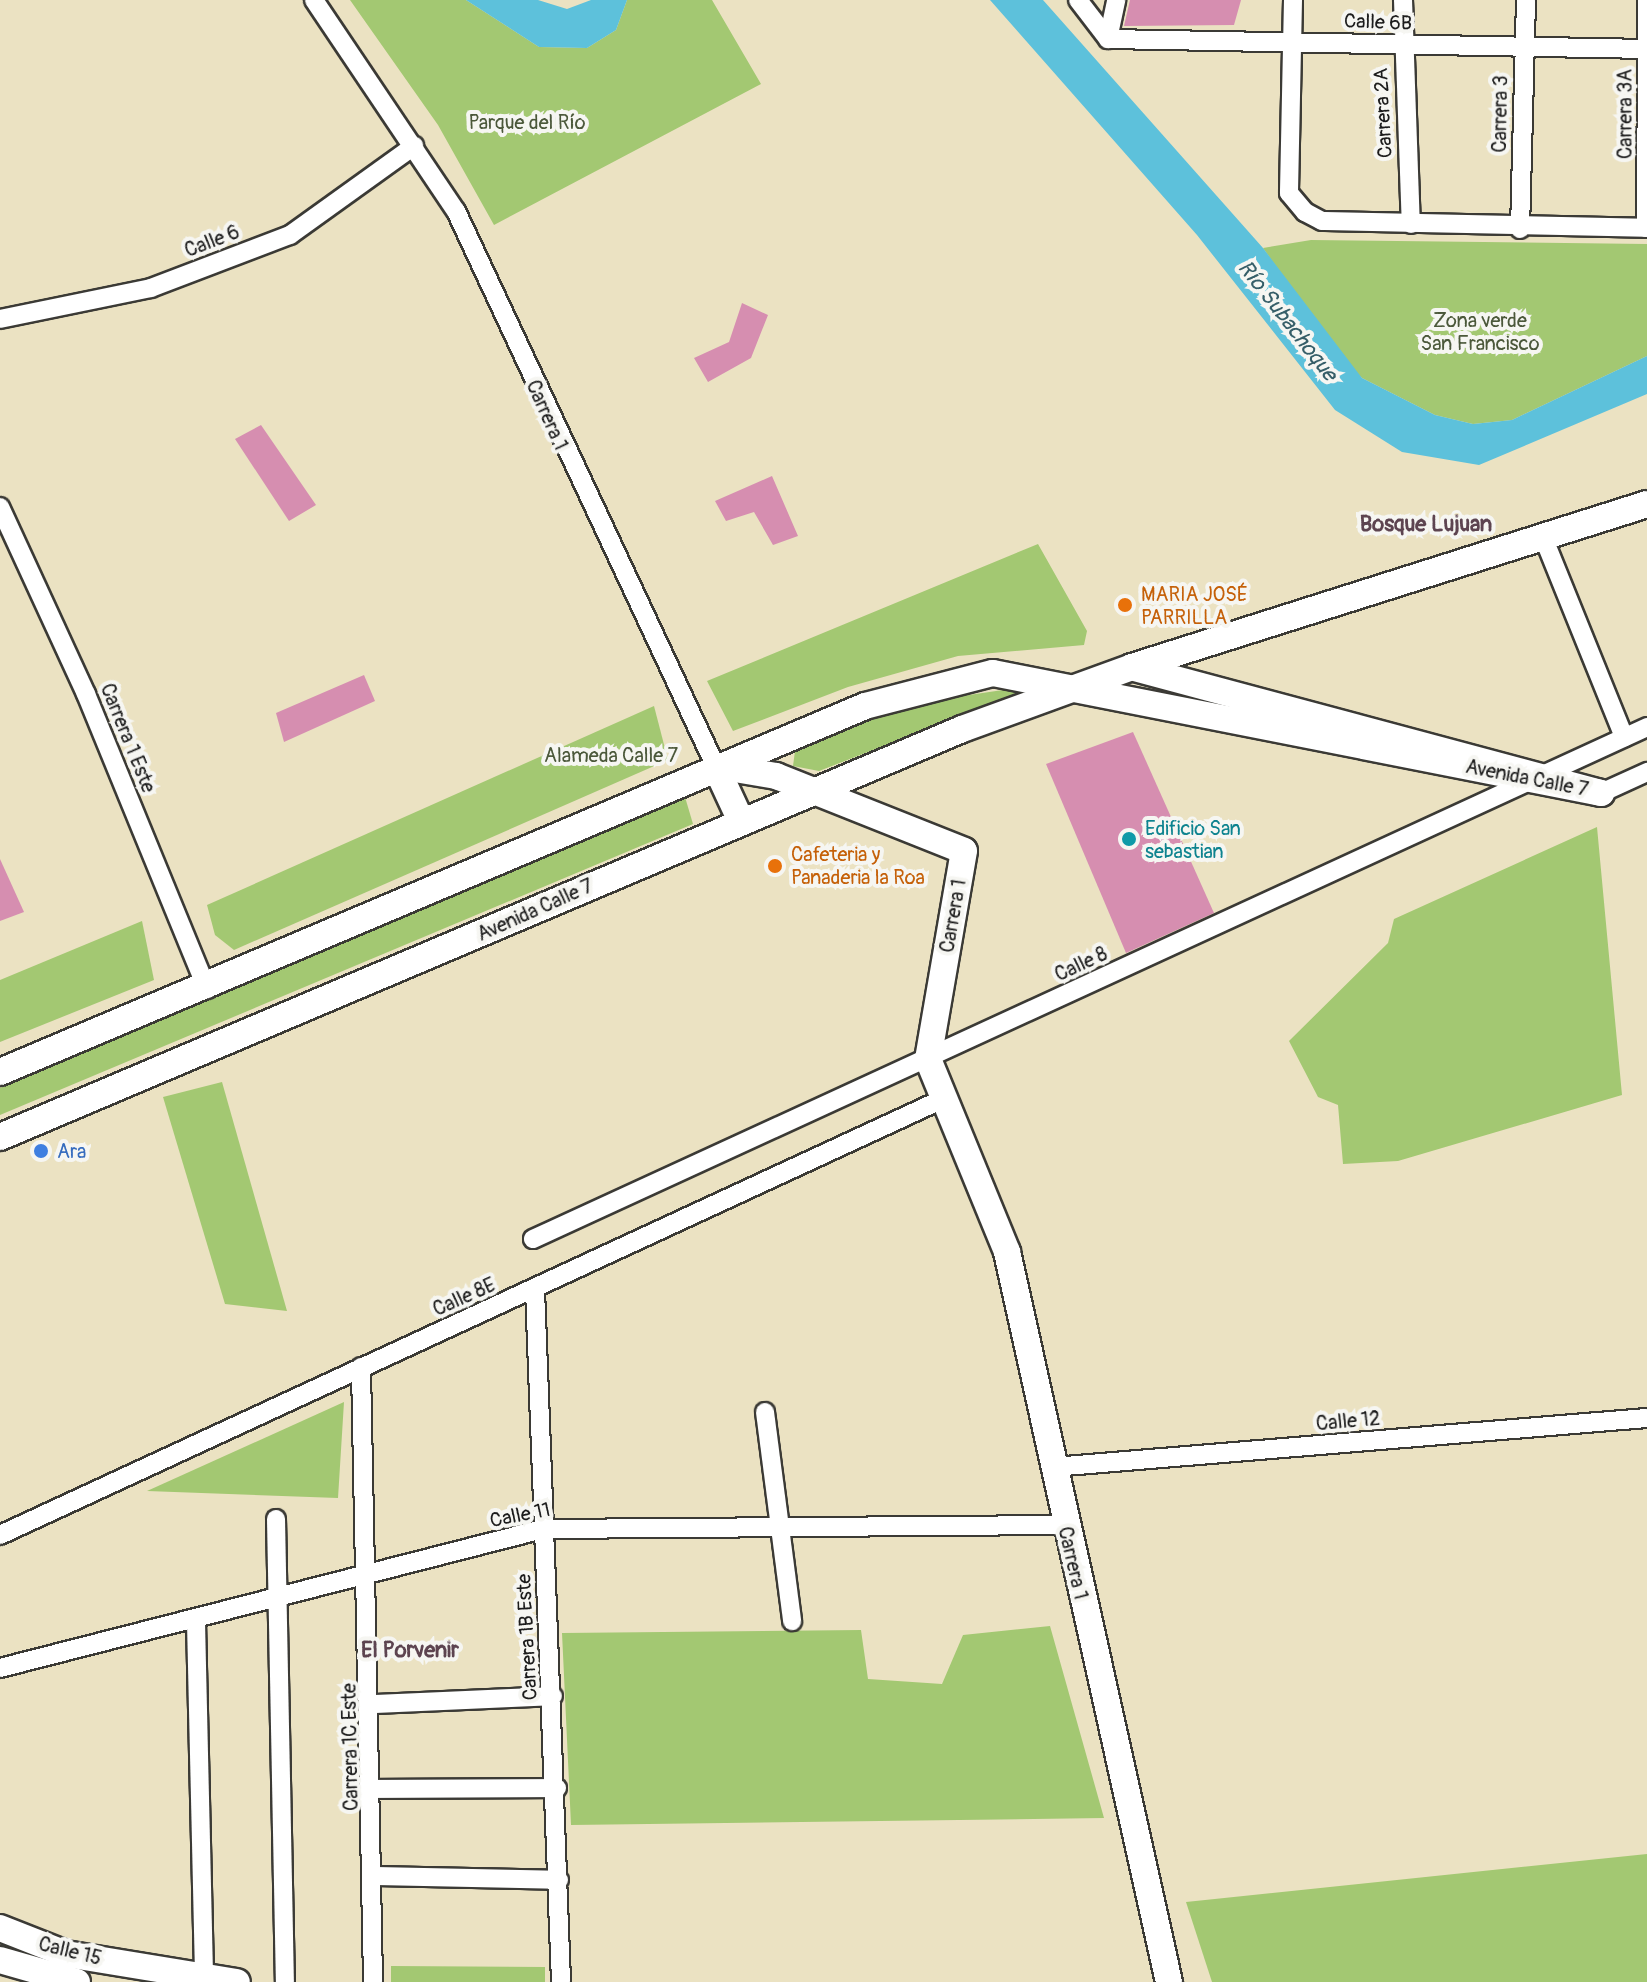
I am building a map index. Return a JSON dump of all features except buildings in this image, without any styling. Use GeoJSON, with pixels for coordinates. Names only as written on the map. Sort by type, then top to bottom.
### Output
{"type":"FeatureCollection","features":[{"type":"Feature","properties":{"kind":"main road","name":"Avenida Calle 7"},"geometry":{"type":"LineString","coordinates":[[0,1137],[228,1046],[803,792],[1132,667],[1647,504]]}},
{"type":"Feature","properties":{"kind":"main road","name":"Avenida Calle 7"},"geometry":{"type":"LineString","coordinates":[[1132,667],[1601,793]]}},
{"type":"Feature","properties":{"kind":"main road","name":"Avenida Calle 7"},"geometry":{"type":"LineString","coordinates":[[0,1072],[207,989],[716,767],[865,706],[993,673],[1601,793]]}},
{"type":"Feature","properties":{"kind":"main road","name":"Carrera 1"},"geometry":{"type":"LineString","coordinates":[[716,767],[761,772],[803,792],[964,851],[928,1059],[1007,1252],[1064,1525],[1169,1982]]}},
{"type":"Feature","properties":{"kind":"main road"},"geometry":{"type":"LineString","coordinates":[[716,767],[740,819]]}},
{"type":"Feature","properties":{"kind":"main road","name":"Calle 15"},"geometry":{"type":"LineString","coordinates":[[0,1928],[66,1954],[237,1982]]}},
{"type":"Feature","properties":{"kind":"main road","name":"Calle 15"},"geometry":{"type":"LineString","coordinates":[[0,1960],[77,1982]]}},
{"type":"Feature","properties":{"kind":"street","name":"Carrera 1"},"geometry":{"type":"LineString","coordinates":[[314,0],[456,211],[716,767]]}},
{"type":"Feature","properties":{"kind":"street"},"geometry":{"type":"LineString","coordinates":[[1078,0],[1108,39]]}},
{"type":"Feature","properties":{"kind":"street"},"geometry":{"type":"LineString","coordinates":[[1108,39],[1116,0]]}},
{"type":"Feature","properties":{"kind":"street"},"geometry":{"type":"LineString","coordinates":[[1293,0],[1289,193],[1322,221],[1520,229],[1647,228]]}},
{"type":"Feature","properties":{"kind":"street","name":"Carrera 2A"},"geometry":{"type":"LineString","coordinates":[[1403,0],[1401,46],[1411,224]]}},
{"type":"Feature","properties":{"kind":"street","name":"Carrera 3"},"geometry":{"type":"LineString","coordinates":[[1520,229],[1526,0]]}},
{"type":"Feature","properties":{"kind":"street","name":"Carrera 3A"},"geometry":{"type":"LineString","coordinates":[[1647,0],[1647,228]]}},
{"type":"Feature","properties":{"kind":"street","name":"Calle 6B"},"geometry":{"type":"LineString","coordinates":[[1108,39],[1647,49]]}},
{"type":"Feature","properties":{"kind":"street","name":"Calle 6"},"geometry":{"type":"LineString","coordinates":[[0,319],[151,288],[290,235],[414,146]]}},
{"type":"Feature","properties":{"kind":"street","name":"Carrera 1 Este"},"geometry":{"type":"LineString","coordinates":[[0,507],[86,694],[207,989]]}},
{"type":"Feature","properties":{"kind":"street"},"geometry":{"type":"LineString","coordinates":[[1544,539],[1624,737]]}},
{"type":"Feature","properties":{"kind":"street","name":"Calle 8"},"geometry":{"type":"LineString","coordinates":[[533,1239],[1647,727]]}},
{"type":"Feature","properties":{"kind":"street"},"geometry":{"type":"LineString","coordinates":[[1601,793],[1647,772]]}},
{"type":"Feature","properties":{"kind":"street","name":"Calle 8E"},"geometry":{"type":"LineString","coordinates":[[0,1535],[945,1098]]}},
{"type":"Feature","properties":{"kind":"street","name":"Carrera 1B Este"},"geometry":{"type":"LineString","coordinates":[[535,1289],[543,1529],[557,1788],[561,1982]]}},
{"type":"Feature","properties":{"kind":"street","name":"Carrera 1C Este"},"geometry":{"type":"LineString","coordinates":[[361,1367],[373,1704],[373,1982]]}},
{"type":"Feature","properties":{"kind":"street"},"geometry":{"type":"LineString","coordinates":[[765,1412],[792,1621]]}},
{"type":"Feature","properties":{"kind":"street","name":"Calle 12"},"geometry":{"type":"LineString","coordinates":[[1053,1467],[1647,1418]]}},
{"type":"Feature","properties":{"kind":"street"},"geometry":{"type":"LineString","coordinates":[[276,1519],[282,1597],[285,1982]]}},
{"type":"Feature","properties":{"kind":"street","name":"Calle 11"},"geometry":{"type":"LineString","coordinates":[[0,1668],[196,1622],[543,1529],[1064,1525]]}},
{"type":"Feature","properties":{"kind":"street"},"geometry":{"type":"LineString","coordinates":[[196,1622],[204,1976]]}},
{"type":"Feature","properties":{"kind":"street"},"geometry":{"type":"LineString","coordinates":[[373,1704],[553,1696]]}},
{"type":"Feature","properties":{"kind":"street"},"geometry":{"type":"LineString","coordinates":[[373,1789],[557,1788]]}},
{"type":"Feature","properties":{"kind":"street"},"geometry":{"type":"LineString","coordinates":[[373,1876],[559,1880]]}},
{"type":"Feature","properties":{"kind":"green space","name":"Parque del Río"},"geometry":{"type":"Polygon","coordinates":[[[350,0],[466,0],[539,47],[587,48],[616,30],[627,0],[712,0],[761,84],[494,225],[438,125],[350,0]]]}},
{"type":"Feature","properties":{"kind":"green space","name":"Zona verde San Francisco"},"geometry":{"type":"Polygon","coordinates":[[[1311,240],[1647,244],[1647,356],[1512,420],[1473,424],[1435,415],[1362,378],[1338,355],[1263,248],[1311,240]]]}},
{"type":"Feature","properties":{"kind":"green space","name":"Alameda Calle 7"},"geometry":{"type":"Polygon","coordinates":[[[1038,544],[1087,631],[1084,645],[958,656],[848,687],[733,731],[707,681],[1038,544]]]}},
{"type":"Feature","properties":{"kind":"green space"},"geometry":{"type":"Polygon","coordinates":[[[1043,684],[819,771],[793,766],[795,751],[908,704],[1043,684]]]}},
{"type":"Feature","properties":{"kind":"green space","name":"Alameda Calle 7"},"geometry":{"type":"Polygon","coordinates":[[[654,706],[668,760],[234,950],[215,935],[207,905],[654,706]]]}},
{"type":"Feature","properties":{"kind":"green space"},"geometry":{"type":"Polygon","coordinates":[[[685,797],[693,824],[0,1115],[0,1088],[685,797]]]}},
{"type":"Feature","properties":{"kind":"green space"},"geometry":{"type":"Polygon","coordinates":[[[1597,827],[1622,1095],[1398,1161],[1343,1164],[1338,1105],[1318,1097],[1289,1041],[1388,943],[1394,919],[1597,827]]]}},
{"type":"Feature","properties":{"kind":"green space"},"geometry":{"type":"Polygon","coordinates":[[[142,921],[154,980],[0,1042],[0,980],[142,921]]]}},
{"type":"Feature","properties":{"kind":"green space"},"geometry":{"type":"Polygon","coordinates":[[[222,1082],[287,1311],[225,1304],[163,1097],[222,1082]]]}},
{"type":"Feature","properties":{"kind":"green space"},"geometry":{"type":"Polygon","coordinates":[[[344,1402],[338,1498],[147,1491],[344,1402]]]}},
{"type":"Feature","properties":{"kind":"green space"},"geometry":{"type":"Polygon","coordinates":[[[1050,1626],[1104,1818],[571,1825],[562,1633],[861,1630],[868,1679],[942,1684],[963,1635],[1050,1626]]]}},
{"type":"Feature","properties":{"kind":"green space"},"geometry":{"type":"Polygon","coordinates":[[[1647,1854],[1647,1982],[1212,1982],[1186,1902],[1647,1854]]]}},
{"type":"Feature","properties":{"kind":"green space"},"geometry":{"type":"Polygon","coordinates":[[[391,1966],[545,1967],[545,1982],[391,1982],[391,1966]]]}},
{"type":"Feature","properties":{"kind":"water"},"geometry":{"type":"Polygon","coordinates":[[[466,0],[538,0],[567,9],[591,0],[627,0],[616,30],[587,48],[539,47],[466,0]]]}},
{"type":"Feature","properties":{"kind":"water","name":"Río Subachoque"},"geometry":{"type":"Polygon","coordinates":[[[990,0],[1043,0],[1263,248],[1362,378],[1435,415],[1473,424],[1512,420],[1647,356],[1647,394],[1479,465],[1402,452],[1335,410],[1197,235],[990,0]]]}},
{"type":"Feature","properties":{"kind":"place","name":"MARIA JOSÉ PARRILLA"},"geometry":{"type":"Point","coordinates":[1125,605]}},
{"type":"Feature","properties":{"kind":"place","name":"Edificio San sebastian"},"geometry":{"type":"Point","coordinates":[1129,839]}},
{"type":"Feature","properties":{"kind":"place","name":"Cafeteria y Panaderia la Roa"},"geometry":{"type":"Point","coordinates":[775,866]}},
{"type":"Feature","properties":{"kind":"place","name":"Ara"},"geometry":{"type":"Point","coordinates":[41,1151]}},
{"type":"Feature","properties":{"kind":"district","name":"Bosque Lujuan"},"geometry":{"type":"Point","coordinates":[1426,525]}},
{"type":"Feature","properties":{"kind":"district","name":"El Porvenir"},"geometry":{"type":"Point","coordinates":[410,1651]}}]}
